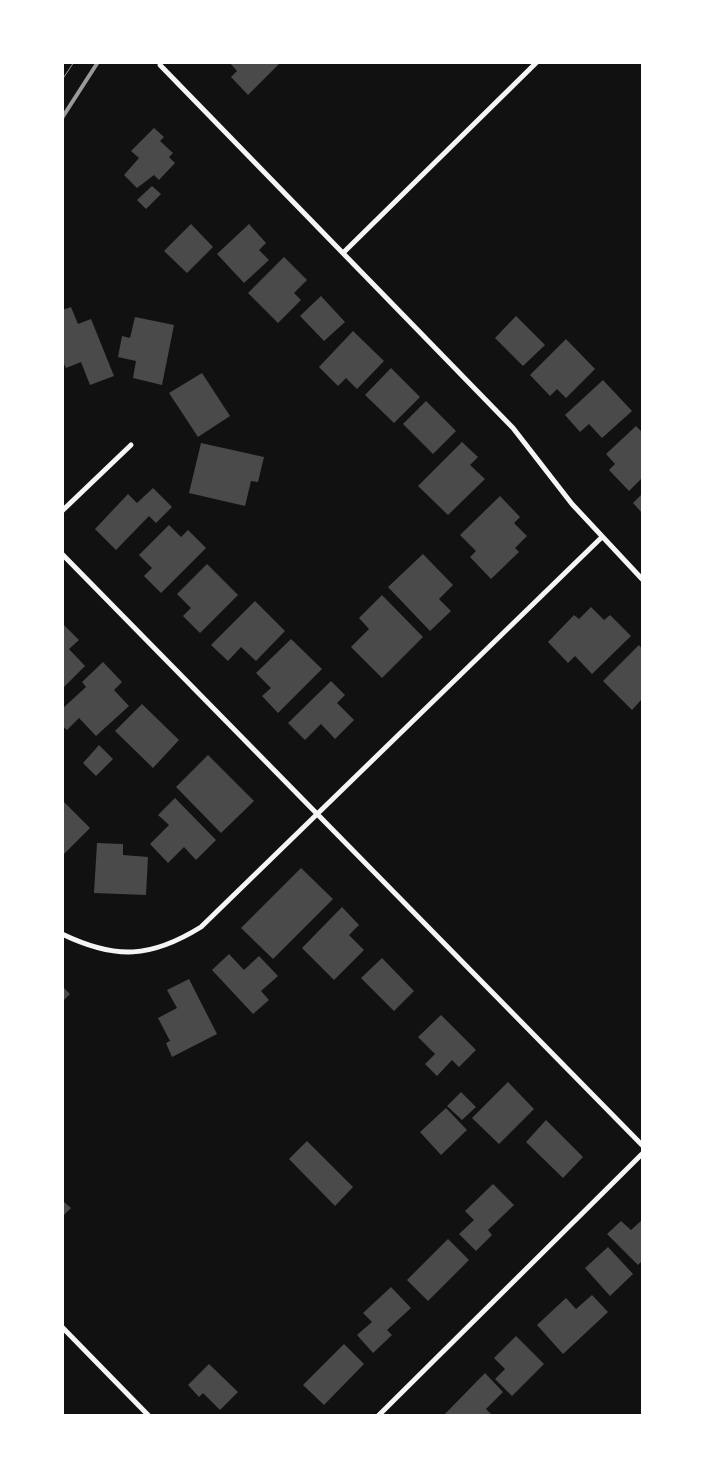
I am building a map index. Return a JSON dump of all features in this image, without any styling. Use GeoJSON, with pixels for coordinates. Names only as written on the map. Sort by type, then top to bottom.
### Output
{"type":"FeatureCollection","features":[{"type":"Feature","properties":{"kind":"street"},"geometry":{"type":"LineString","coordinates":[[344,253],[537,62]]}},
{"type":"Feature","properties":{"kind":"street"},"geometry":{"type":"LineString","coordinates":[[160,66],[514,428],[572,504],[642,579]]}},
{"type":"Feature","properties":{"kind":"street"},"geometry":{"type":"LineString","coordinates":[[62,511],[131,445]]}},
{"type":"Feature","properties":{"kind":"street"},"geometry":{"type":"LineString","coordinates":[[62,934],[86,945],[108,951],[138,952],[155,949],[179,940],[201,927],[602,537]]}},
{"type":"Feature","properties":{"kind":"street"},"geometry":{"type":"LineString","coordinates":[[62,554],[642,1146]]}},
{"type":"Feature","properties":{"kind":"street"},"geometry":{"type":"LineString","coordinates":[[378,1416],[642,1154]]}},
{"type":"Feature","properties":{"kind":"street"},"geometry":{"type":"LineString","coordinates":[[62,1327],[149,1416]]}},
{"type":"Feature","properties":{"kind":"building"},"geometry":{"type":"Polygon","coordinates":[[[229,62],[281,62],[248,95],[231,77],[237,71],[229,62]]]}},
{"type":"Feature","properties":{"kind":"building"},"geometry":{"type":"Polygon","coordinates":[[[154,128],[164,137],[160,141],[173,153],[169,157],[175,163],[159,180],[154,175],[137,188],[124,175],[139,158],[131,151],[154,128]]]}},
{"type":"Feature","properties":{"kind":"building"},"geometry":{"type":"Polygon","coordinates":[[[152,186],[161,194],[146,209],[137,200],[152,186]]]}},
{"type":"Feature","properties":{"kind":"building"},"geometry":{"type":"Polygon","coordinates":[[[191,224],[213,247],[187,273],[164,251],[191,224]]]}},
{"type":"Feature","properties":{"kind":"building"},"geometry":{"type":"Polygon","coordinates":[[[249,224],[266,243],[259,250],[269,260],[244,283],[217,254],[249,224]]]}},
{"type":"Feature","properties":{"kind":"building"},"geometry":{"type":"Polygon","coordinates":[[[284,257],[307,280],[294,293],[301,300],[278,323],[248,293],[284,257]]]}},
{"type":"Feature","properties":{"kind":"building"},"geometry":{"type":"Polygon","coordinates":[[[321,296],[345,322],[324,341],[300,316],[321,296]]]}},
{"type":"Feature","properties":{"kind":"building"},"geometry":{"type":"Polygon","coordinates":[[[71,307],[78,324],[91,319],[114,376],[90,385],[81,362],[66,368],[62,360],[62,310],[71,307]]]}},
{"type":"Feature","properties":{"kind":"building"},"geometry":{"type":"Polygon","coordinates":[[[516,316],[545,345],[523,366],[495,338],[516,316]]]}},
{"type":"Feature","properties":{"kind":"building"},"geometry":{"type":"Polygon","coordinates":[[[135,317],[174,325],[162,385],[133,378],[136,361],[118,357],[122,336],[130,338],[135,317]]]}},
{"type":"Feature","properties":{"kind":"building"},"geometry":{"type":"Polygon","coordinates":[[[353,331],[384,361],[357,389],[346,378],[338,386],[319,367],[353,331]]]}},
{"type":"Feature","properties":{"kind":"building"},"geometry":{"type":"Polygon","coordinates":[[[566,339],[595,369],[566,398],[557,389],[550,396],[530,375],[566,339]]]}},
{"type":"Feature","properties":{"kind":"building"},"geometry":{"type":"Polygon","coordinates":[[[391,368],[420,397],[394,423],[365,395],[391,368]]]}},
{"type":"Feature","properties":{"kind":"building"},"geometry":{"type":"Polygon","coordinates":[[[202,373],[230,416],[198,437],[169,393],[202,373]]]}},
{"type":"Feature","properties":{"kind":"building"},"geometry":{"type":"Polygon","coordinates":[[[603,380],[632,411],[602,438],[589,424],[580,432],[565,415],[603,380]]]}},
{"type":"Feature","properties":{"kind":"building"},"geometry":{"type":"Polygon","coordinates":[[[426,401],[456,431],[433,454],[403,424],[426,401]]]}},
{"type":"Feature","properties":{"kind":"building"},"geometry":{"type":"Polygon","coordinates":[[[636,426],[642,432],[642,478],[629,491],[609,470],[615,464],[606,454],[636,426]]]}},
{"type":"Feature","properties":{"kind":"building"},"geometry":{"type":"Polygon","coordinates":[[[462,442],[478,457],[470,465],[485,479],[448,515],[418,486],[462,442]]]}},
{"type":"Feature","properties":{"kind":"building"},"geometry":{"type":"Polygon","coordinates":[[[201,443],[264,457],[258,482],[251,481],[245,506],[189,493],[201,443]]]}},
{"type":"Feature","properties":{"kind":"building"},"geometry":{"type":"Polygon","coordinates":[[[153,488],[172,507],[156,523],[149,516],[116,550],[95,529],[128,494],[137,503],[153,488]]]}},
{"type":"Feature","properties":{"kind":"building"},"geometry":{"type":"Polygon","coordinates":[[[642,494],[642,513],[633,503],[642,494]]]}},
{"type":"Feature","properties":{"kind":"building"},"geometry":{"type":"Polygon","coordinates":[[[500,496],[520,517],[514,523],[527,536],[515,548],[519,552],[491,579],[470,557],[476,551],[460,535],[500,496]]]}},
{"type":"Feature","properties":{"kind":"building"},"geometry":{"type":"Polygon","coordinates":[[[169,525],[181,537],[188,530],[206,548],[161,593],[144,576],[152,568],[139,555],[169,525]]]}},
{"type":"Feature","properties":{"kind":"building"},"geometry":{"type":"Polygon","coordinates":[[[423,554],[453,585],[439,599],[451,611],[430,631],[388,587],[423,554]]]}},
{"type":"Feature","properties":{"kind":"building"},"geometry":{"type":"Polygon","coordinates":[[[207,564],[238,595],[200,633],[183,616],[191,608],[177,594],[207,564]]]}},
{"type":"Feature","properties":{"kind":"building"},"geometry":{"type":"Polygon","coordinates":[[[382,595],[423,637],[382,678],[351,647],[369,629],[359,618],[382,595]]]}},
{"type":"Feature","properties":{"kind":"building"},"geometry":{"type":"Polygon","coordinates":[[[255,601],[285,631],[256,661],[241,647],[228,661],[211,645],[255,601]]]}},
{"type":"Feature","properties":{"kind":"building"},"geometry":{"type":"Polygon","coordinates":[[[591,607],[604,620],[610,615],[631,636],[592,674],[575,656],[568,663],[548,642],[574,615],[579,619],[591,607]]]}},
{"type":"Feature","properties":{"kind":"building"},"geometry":{"type":"Polygon","coordinates":[[[64,625],[79,640],[69,649],[85,666],[62,689],[62,626],[64,625]]]}},
{"type":"Feature","properties":{"kind":"building"},"geometry":{"type":"Polygon","coordinates":[[[291,639],[322,669],[278,713],[262,696],[271,688],[256,673],[291,639]]]}},
{"type":"Feature","properties":{"kind":"building"},"geometry":{"type":"Polygon","coordinates":[[[639,645],[642,649],[642,699],[632,710],[603,681],[639,645]]]}},
{"type":"Feature","properties":{"kind":"building"},"geometry":{"type":"Polygon","coordinates":[[[103,662],[122,682],[114,690],[129,706],[96,736],[79,718],[67,730],[62,726],[62,709],[86,687],[82,682],[103,662]]]}},
{"type":"Feature","properties":{"kind":"building"},"geometry":{"type":"Polygon","coordinates":[[[331,681],[345,695],[337,703],[354,720],[335,739],[321,724],[305,740],[288,723],[331,681]]]}},
{"type":"Feature","properties":{"kind":"building"},"geometry":{"type":"Polygon","coordinates":[[[142,704],[179,740],[153,768],[115,731],[142,704]]]}},
{"type":"Feature","properties":{"kind":"building"},"geometry":{"type":"Polygon","coordinates":[[[99,745],[113,759],[96,776],[83,763],[99,745]]]}},
{"type":"Feature","properties":{"kind":"building"},"geometry":{"type":"Polygon","coordinates":[[[208,755],[254,801],[221,833],[176,787],[208,755]]]}},
{"type":"Feature","properties":{"kind":"building"},"geometry":{"type":"Polygon","coordinates":[[[175,798],[216,840],[196,860],[184,847],[168,863],[150,844],[169,825],[158,815],[175,798]]]}},
{"type":"Feature","properties":{"kind":"building"},"geometry":{"type":"Polygon","coordinates":[[[62,800],[90,828],[62,856],[62,800]]]}},
{"type":"Feature","properties":{"kind":"building"},"geometry":{"type":"Polygon","coordinates":[[[97,843],[123,844],[123,855],[148,857],[146,895],[94,893],[97,843]]]}},
{"type":"Feature","properties":{"kind":"building"},"geometry":{"type":"Polygon","coordinates":[[[301,868],[333,899],[273,959],[241,928],[301,868]]]}},
{"type":"Feature","properties":{"kind":"building"},"geometry":{"type":"Polygon","coordinates":[[[342,907],[359,925],[349,935],[364,950],[334,980],[302,948],[342,907]]]}},
{"type":"Feature","properties":{"kind":"building"},"geometry":{"type":"Polygon","coordinates":[[[229,954],[244,970],[259,956],[278,976],[261,991],[269,1000],[253,1014],[212,970],[229,954]]]}},
{"type":"Feature","properties":{"kind":"building"},"geometry":{"type":"Polygon","coordinates":[[[382,958],[414,991],[394,1011],[361,978],[382,958]]]}},
{"type":"Feature","properties":{"kind":"building"},"geometry":{"type":"Polygon","coordinates":[[[189,979],[217,1034],[172,1057],[166,1043],[170,1041],[158,1018],[177,1008],[167,990],[189,979]]]}},
{"type":"Feature","properties":{"kind":"building"},"geometry":{"type":"Polygon","coordinates":[[[62,986],[70,994],[62,1002],[62,986]]]}},
{"type":"Feature","properties":{"kind":"building"},"geometry":{"type":"Polygon","coordinates":[[[441,1015],[476,1050],[459,1067],[452,1060],[437,1076],[425,1064],[435,1054],[418,1037],[441,1015]]]}},
{"type":"Feature","properties":{"kind":"building"},"geometry":{"type":"Polygon","coordinates":[[[508,1082],[534,1109],[499,1144],[472,1118],[508,1082]]]}},
{"type":"Feature","properties":{"kind":"building"},"geometry":{"type":"Polygon","coordinates":[[[461,1092],[476,1107],[462,1120],[447,1106],[461,1092]]]}},
{"type":"Feature","properties":{"kind":"building"},"geometry":{"type":"Polygon","coordinates":[[[446,1108],[467,1130],[441,1155],[420,1132],[446,1108]]]}},
{"type":"Feature","properties":{"kind":"building"},"geometry":{"type":"Polygon","coordinates":[[[546,1120],[583,1157],[563,1178],[526,1142],[546,1120]]]}},
{"type":"Feature","properties":{"kind":"building"},"geometry":{"type":"Polygon","coordinates":[[[307,1141],[353,1187],[335,1206],[289,1159],[307,1141]]]}},
{"type":"Feature","properties":{"kind":"building"},"geometry":{"type":"Polygon","coordinates":[[[493,1184],[514,1205],[488,1230],[492,1235],[476,1251],[459,1234],[474,1220],[465,1211],[493,1184]]]}},
{"type":"Feature","properties":{"kind":"building"},"geometry":{"type":"Polygon","coordinates":[[[62,1200],[71,1208],[62,1217],[62,1200]]]}},
{"type":"Feature","properties":{"kind":"building"},"geometry":{"type":"Polygon","coordinates":[[[642,1220],[642,1261],[638,1265],[607,1234],[621,1221],[631,1230],[642,1220]]]}},
{"type":"Feature","properties":{"kind":"building"},"geometry":{"type":"Polygon","coordinates":[[[448,1239],[469,1260],[428,1301],[407,1280],[448,1239]]]}},
{"type":"Feature","properties":{"kind":"building"},"geometry":{"type":"Polygon","coordinates":[[[608,1247],[633,1274],[610,1296],[585,1268],[608,1247]]]}},
{"type":"Feature","properties":{"kind":"building"},"geometry":{"type":"Polygon","coordinates":[[[391,1287],[411,1308],[387,1330],[392,1335],[373,1353],[357,1335],[372,1322],[363,1313],[391,1287]]]}},
{"type":"Feature","properties":{"kind":"building"},"geometry":{"type":"Polygon","coordinates":[[[592,1295],[608,1312],[563,1354],[537,1325],[566,1298],[576,1309],[592,1295]]]}},
{"type":"Feature","properties":{"kind":"building"},"geometry":{"type":"Polygon","coordinates":[[[516,1336],[544,1364],[512,1396],[495,1379],[505,1369],[494,1358],[516,1336]]]}},
{"type":"Feature","properties":{"kind":"building"},"geometry":{"type":"Polygon","coordinates":[[[344,1344],[364,1364],[324,1405],[303,1385],[344,1344]]]}},
{"type":"Feature","properties":{"kind":"building"},"geometry":{"type":"Polygon","coordinates":[[[209,1364],[238,1392],[220,1410],[203,1393],[199,1397],[188,1385],[209,1364]]]}},
{"type":"Feature","properties":{"kind":"building"},"geometry":{"type":"Polygon","coordinates":[[[485,1373],[503,1392],[486,1409],[493,1416],[443,1416],[485,1373]]]}},
{"type":"Feature","properties":{"kind":"tram line"},"geometry":{"type":"LineString","coordinates":[[62,80],[74,62]]}},
{"type":"Feature","properties":{"kind":"railway"},"geometry":{"type":"LineString","coordinates":[[62,118],[98,62]]}}]}
